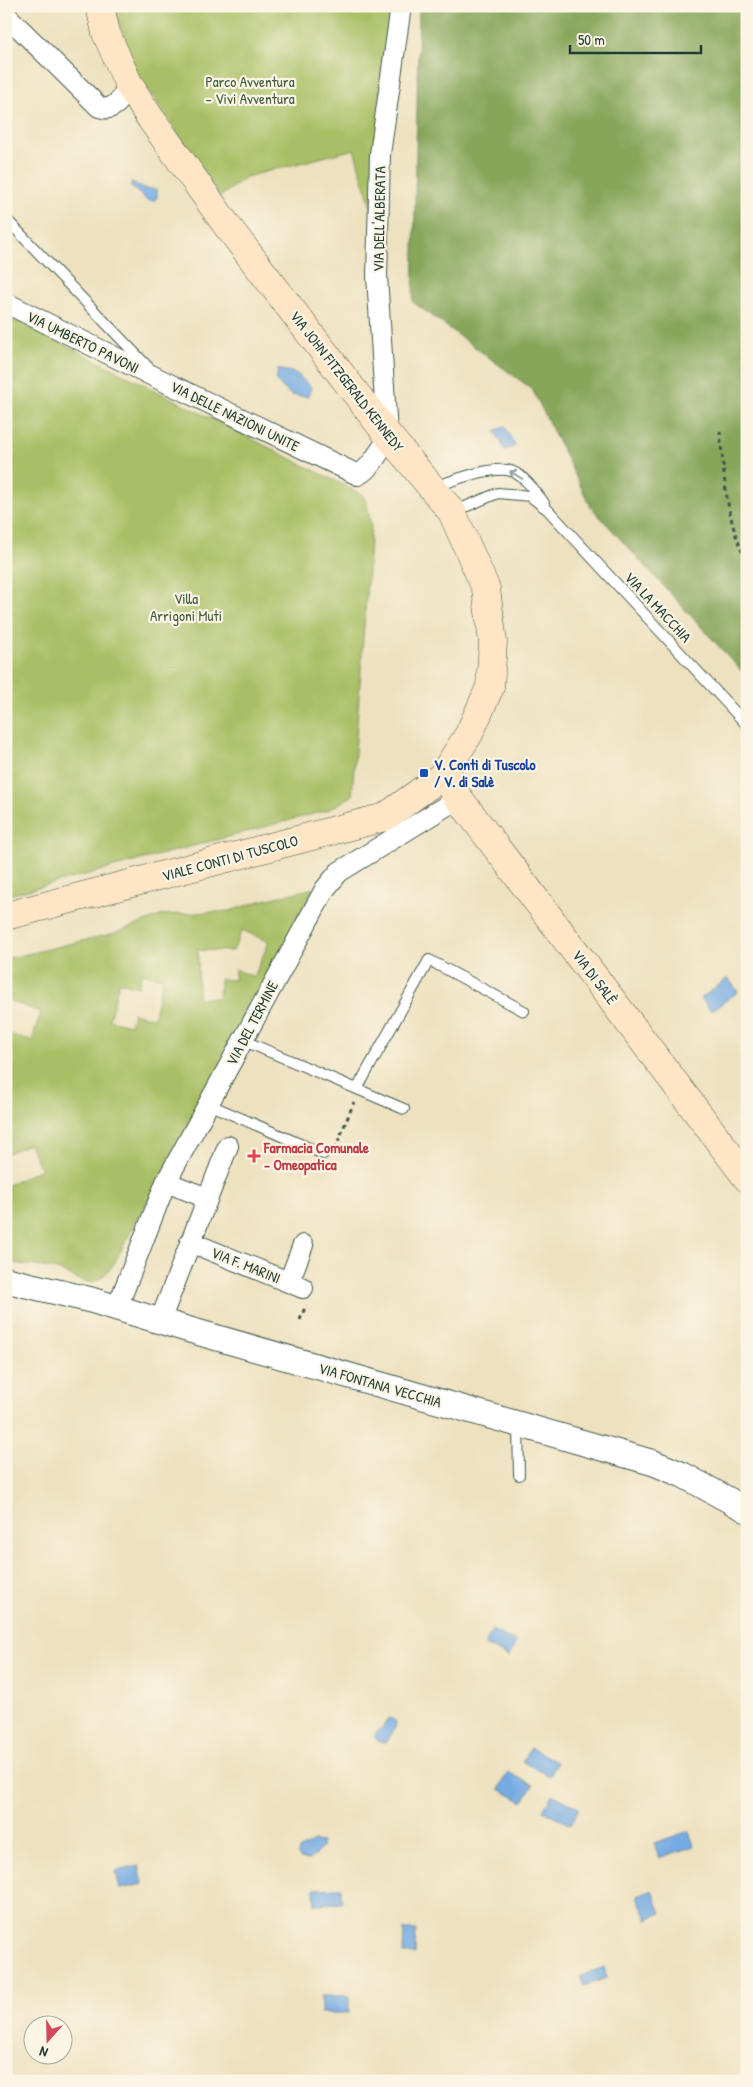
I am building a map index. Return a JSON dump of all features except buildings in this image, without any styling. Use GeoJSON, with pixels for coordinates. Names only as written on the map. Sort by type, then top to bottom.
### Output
{"type":"FeatureCollection","features":[{"type":"Feature","properties":{"kind":"main road","name":"VIA JOHN FITZGERALD KENNEDY"},"geometry":{"type":"LineString","coordinates":[[100,6],[106,33],[129,85],[228,227],[388,436],[478,542],[498,581],[508,642],[507,680],[489,734],[450,786]]}},
{"type":"Feature","properties":{"kind":"main road","name":"VIALE CONTI DI TUSCOLO"},"geometry":{"type":"LineString","coordinates":[[6,916],[385,817],[417,805],[450,786]]}},
{"type":"Feature","properties":{"kind":"main road","name":"VIA DI SALÈ"},"geometry":{"type":"LineString","coordinates":[[450,786],[747,1178]]}},
{"type":"Feature","properties":{"kind":"street","name":"VIA DELL'ALBERATA"},"geometry":{"type":"LineString","coordinates":[[388,436],[377,276],[380,154],[401,6]]}},
{"type":"Feature","properties":{"kind":"street"},"geometry":{"type":"LineString","coordinates":[[6,15],[99,106],[108,109],[113,108],[129,85]]}},
{"type":"Feature","properties":{"kind":"street","name":"VIA UMBERTO PAVONI"},"geometry":{"type":"LineString","coordinates":[[6,304],[161,380]]}},
{"type":"Feature","properties":{"kind":"street","name":"VIA DELLE NAZIONI UNITE"},"geometry":{"type":"LineString","coordinates":[[161,380],[358,475],[374,462],[388,436]]}},
{"type":"Feature","properties":{"kind":"street","name":"VIA DEL TERMINE"},"geometry":{"type":"LineString","coordinates":[[117,1308],[166,1182],[316,902],[339,872],[450,786]]}},
{"type":"Feature","properties":{"kind":"street"},"geometry":{"type":"LineString","coordinates":[[160,1321],[228,1146]]}},
{"type":"Feature","properties":{"kind":"street"},"geometry":{"type":"LineString","coordinates":[[166,1182],[207,1198]]}},
{"type":"Feature","properties":{"kind":"street","name":"VIA F. MARINI"},"geometry":{"type":"LineString","coordinates":[[190,1242],[296,1285],[304,1245]]}},
{"type":"Feature","properties":{"kind":"street","name":"VIA FONTANA VECCHIA"},"geometry":{"type":"LineString","coordinates":[[6,1280],[71,1294],[654,1463],[683,1475],[747,1510]]}},
{"type":"Feature","properties":{"kind":"lane","name":"VIA DELLE NAZIONI UNITE"},"geometry":{"type":"LineString","coordinates":[[6,219],[161,380]]}},
{"type":"Feature","properties":{"kind":"lane","name":"VIA LA MACCHIA"},"geometry":{"type":"LineString","coordinates":[[432,488],[477,473],[508,470],[532,485],[548,510]]}},
{"type":"Feature","properties":{"kind":"lane","name":"VIA LA MACCHIA"},"geometry":{"type":"LineString","coordinates":[[452,512],[498,493],[530,496],[548,510],[747,725]]}},
{"type":"Feature","properties":{"kind":"lane"},"geometry":{"type":"LineString","coordinates":[[357,1089],[429,960],[524,1011]]}},
{"type":"Feature","properties":{"kind":"lane"},"geometry":{"type":"LineString","coordinates":[[242,1040],[404,1109]]}},
{"type":"Feature","properties":{"kind":"lane"},"geometry":{"type":"LineString","coordinates":[[208,1104],[323,1154]]}},
{"type":"Feature","properties":{"kind":"lane"},"geometry":{"type":"LineString","coordinates":[[518,1425],[519,1476]]}},
{"type":"Feature","properties":{"kind":"path"},"geometry":{"type":"LineString","coordinates":[[720,431],[729,512],[738,544],[747,562]]}},
{"type":"Feature","properties":{"kind":"path"},"geometry":{"type":"LineString","coordinates":[[334,1151],[352,1108]]}},
{"type":"Feature","properties":{"kind":"path"},"geometry":{"type":"LineString","coordinates":[[300,1320],[303,1313]]}},
{"type":"Feature","properties":{"kind":"green space","name":"Parco Avventura – Vivi Avventura"},"geometry":{"type":"Polygon","coordinates":[[[113,6],[400,6],[373,213],[354,149],[246,177],[220,197],[135,69],[113,6]]]}},
{"type":"Feature","properties":{"kind":"green space"},"geometry":{"type":"Polygon","coordinates":[[[419,6],[747,6],[747,677],[591,507],[532,389],[413,302],[419,6]]]}},
{"type":"Feature","properties":{"kind":"green space","name":"Villa Arrigoni Muti"},"geometry":{"type":"Polygon","coordinates":[[[6,315],[361,494],[366,501],[371,526],[352,796],[328,810],[6,896],[6,315]]]}},
{"type":"Feature","properties":{"kind":"green space"},"geometry":{"type":"Polygon","coordinates":[[[314,888],[248,1015],[113,1265],[100,1279],[89,1282],[81,1281],[64,1272],[53,1269],[6,1263],[6,1186],[41,1169],[29,1144],[6,1154],[6,1033],[32,1041],[41,1012],[6,1000],[6,959],[115,933],[163,915],[230,911],[260,901],[314,888]],[[242,930],[233,951],[198,950],[198,998],[219,998],[220,979],[234,980],[235,969],[254,977],[269,942],[242,930]],[[142,973],[138,987],[119,982],[109,1020],[130,1025],[133,1013],[153,1018],[163,978],[142,973]]]}},
{"type":"Feature","properties":{"kind":"water"},"geometry":{"type":"Polygon","coordinates":[[[132,182],[143,188],[157,190],[157,198],[154,201],[147,200],[130,186],[132,182]]]}},
{"type":"Feature","properties":{"kind":"water"},"geometry":{"type":"Polygon","coordinates":[[[278,369],[296,373],[311,387],[308,397],[291,395],[276,381],[278,369]]]}},
{"type":"Feature","properties":{"kind":"water"},"geometry":{"type":"Polygon","coordinates":[[[505,426],[515,446],[505,450],[495,431],[505,426]]]}},
{"type":"Feature","properties":{"kind":"water"},"geometry":{"type":"Polygon","coordinates":[[[728,978],[738,992],[711,1011],[701,998],[728,978]]]}},
{"type":"Feature","properties":{"kind":"water"},"geometry":{"type":"Polygon","coordinates":[[[492,1630],[516,1642],[509,1657],[485,1645],[492,1630]]]}},
{"type":"Feature","properties":{"kind":"water"},"geometry":{"type":"Polygon","coordinates":[[[391,1718],[396,1722],[395,1728],[387,1742],[379,1742],[375,1738],[376,1732],[391,1718]]]}},
{"type":"Feature","properties":{"kind":"water"},"geometry":{"type":"Polygon","coordinates":[[[531,1748],[557,1762],[550,1776],[523,1762],[531,1748]]]}},
{"type":"Feature","properties":{"kind":"water"},"geometry":{"type":"Polygon","coordinates":[[[508,1772],[533,1785],[523,1802],[499,1789],[508,1772]]]}},
{"type":"Feature","properties":{"kind":"water"},"geometry":{"type":"Polygon","coordinates":[[[552,1794],[579,1808],[571,1825],[543,1811],[552,1794]]]}},
{"type":"Feature","properties":{"kind":"water"},"geometry":{"type":"Polygon","coordinates":[[[689,1831],[694,1846],[659,1858],[654,1843],[689,1831]]]}},
{"type":"Feature","properties":{"kind":"water"},"geometry":{"type":"Polygon","coordinates":[[[314,1841],[322,1842],[322,1848],[310,1860],[300,1859],[298,1855],[299,1850],[314,1841]]]}},
{"type":"Feature","properties":{"kind":"water"},"geometry":{"type":"Polygon","coordinates":[[[139,1866],[143,1884],[120,1889],[116,1871],[139,1866]]]}},
{"type":"Feature","properties":{"kind":"water"},"geometry":{"type":"Polygon","coordinates":[[[341,1888],[342,1903],[315,1904],[314,1889],[341,1888]]]}},
{"type":"Feature","properties":{"kind":"water"},"geometry":{"type":"Polygon","coordinates":[[[652,1890],[661,1913],[647,1919],[637,1896],[652,1890]]]}},
{"type":"Feature","properties":{"kind":"water"},"geometry":{"type":"Polygon","coordinates":[[[404,1930],[416,1930],[415,1954],[403,1954],[404,1930]]]}},
{"type":"Feature","properties":{"kind":"water"},"geometry":{"type":"Polygon","coordinates":[[[604,1967],[607,1978],[584,1986],[580,1976],[604,1967]]]}},
{"type":"Feature","properties":{"kind":"water"},"geometry":{"type":"Polygon","coordinates":[[[321,1996],[349,1996],[349,2013],[321,2013],[321,1996]]]}},
{"type":"Feature","properties":{"kind":"place","name":"V. Conti di Tuscolo / V. di Salè"},"geometry":{"type":"Point","coordinates":[424,773]}},
{"type":"Feature","properties":{"kind":"place","name":"Farmacia Comunale - Omeopatica"},"geometry":{"type":"Point","coordinates":[254,1156]}}]}
